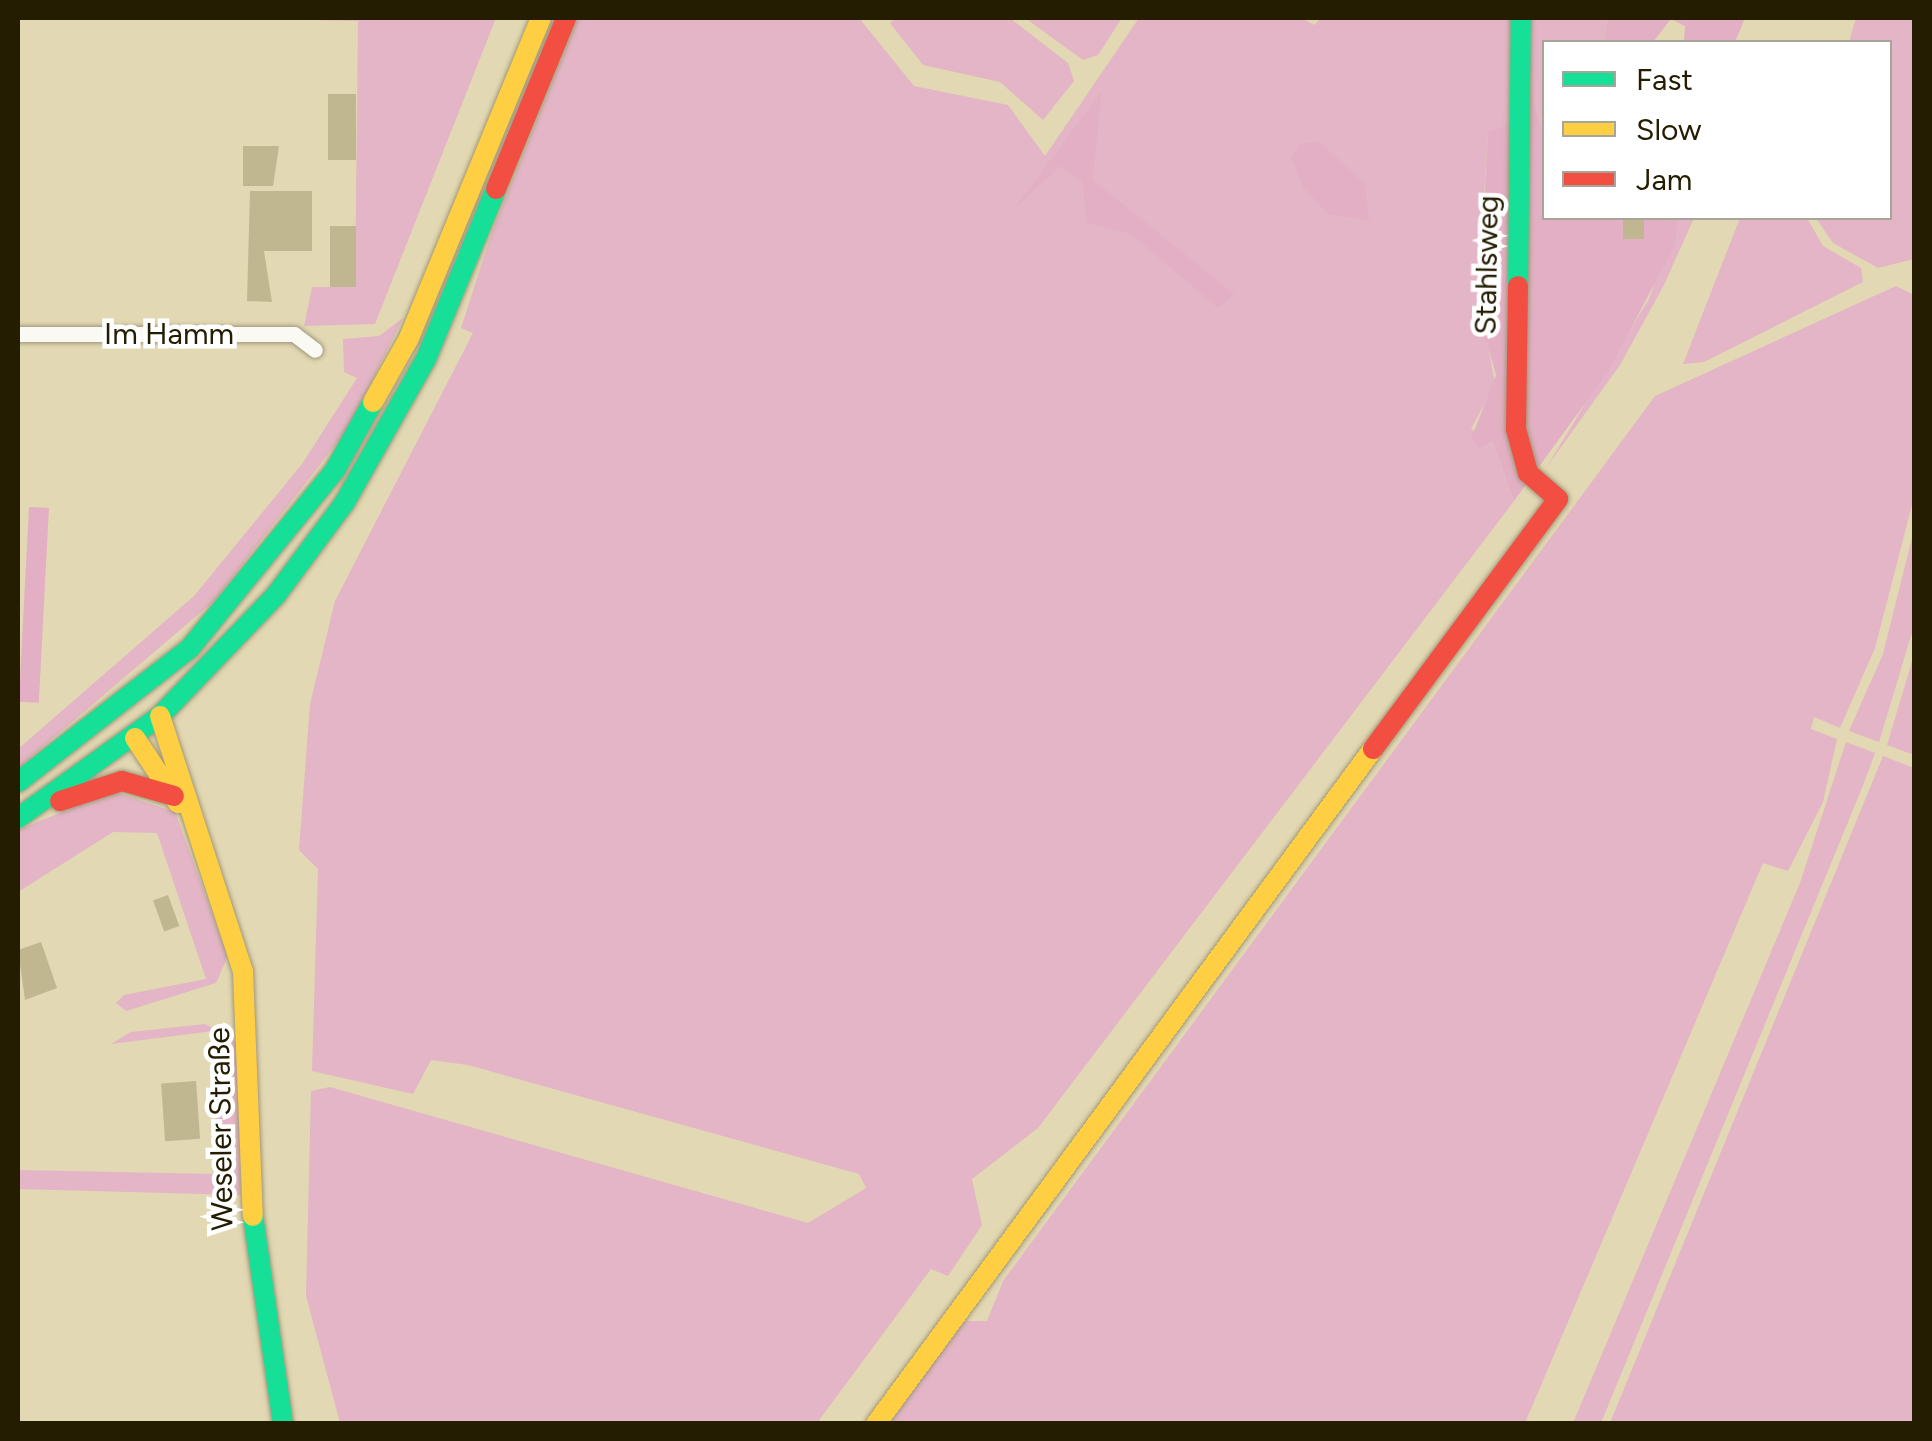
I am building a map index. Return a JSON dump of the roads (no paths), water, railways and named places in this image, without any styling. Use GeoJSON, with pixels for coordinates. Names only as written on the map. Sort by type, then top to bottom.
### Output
{"type":"FeatureCollection","features":[{"type":"Feature","properties":{"kind":"street"},"geometry":{"type":"LineString","coordinates":[[18,782],[158,677],[261,570],[367,420],[541,18]]}},
{"type":"Feature","properties":{"kind":"street"},"geometry":{"type":"LineString","coordinates":[[18,818],[135,738],[160,716],[276,595],[378,452],[566,18]]}},
{"type":"Feature","properties":{"kind":"street","name":"Stahlsweg"},"geometry":{"type":"LineString","coordinates":[[876,1424],[1558,499],[1528,472],[1516,429],[1521,18]]}},
{"type":"Feature","properties":{"kind":"street","name":"Im Hamm"},"geometry":{"type":"LineString","coordinates":[[18,334],[294,334],[315,350]]}},
{"type":"Feature","properties":{"kind":"street"},"geometry":{"type":"LineString","coordinates":[[135,738],[136,714],[158,677]]}},
{"type":"Feature","properties":{"kind":"street"},"geometry":{"type":"LineString","coordinates":[[107,718],[160,716]]}},
{"type":"Feature","properties":{"kind":"street","name":"Weseler Straße"},"geometry":{"type":"LineString","coordinates":[[160,716],[204,837],[248,1002],[256,1285],[283,1424]]}},
{"type":"Feature","properties":{"kind":"street","name":"Weseler Straße"},"geometry":{"type":"LineString","coordinates":[[135,738],[204,837]]}},
{"type":"Feature","properties":{"kind":"street"},"geometry":{"type":"LineString","coordinates":[[42,804],[122,782],[174,796]]}}]}
